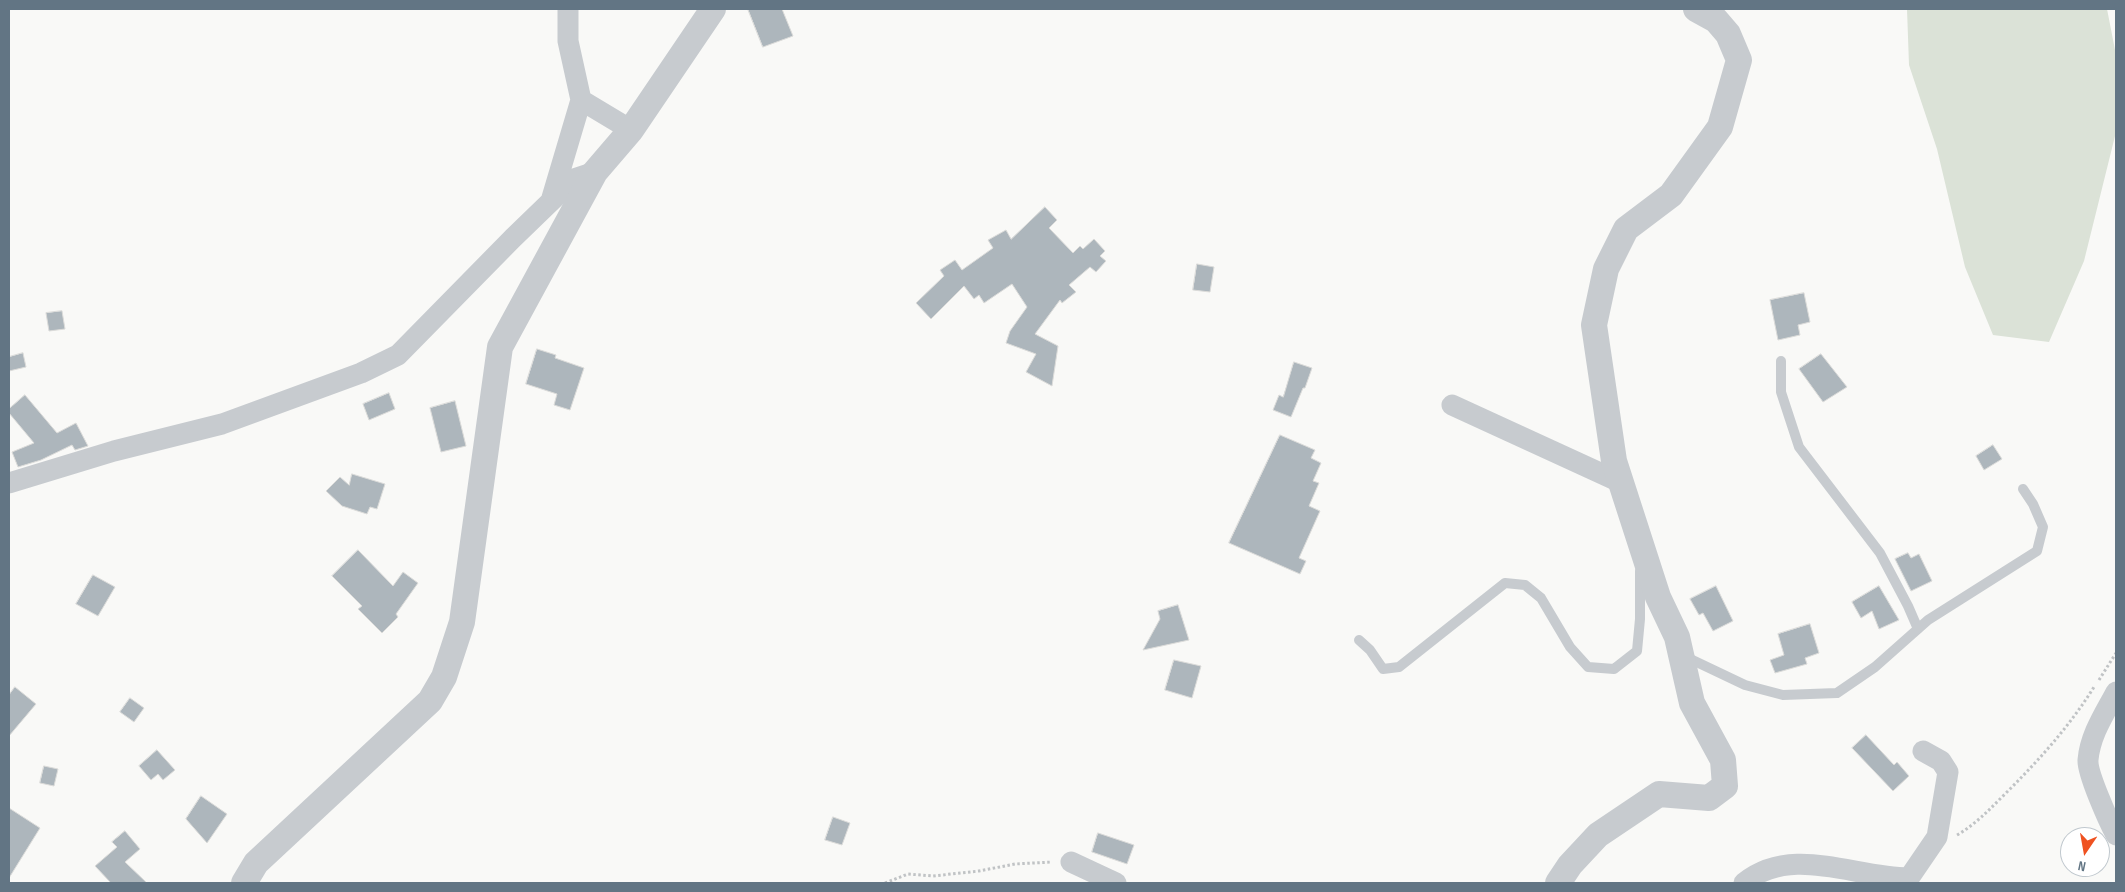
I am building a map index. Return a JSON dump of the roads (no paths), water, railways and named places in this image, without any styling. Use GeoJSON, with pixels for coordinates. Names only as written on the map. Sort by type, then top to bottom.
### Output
{"type":"FeatureCollection","features":[{"type":"Feature","properties":{"kind":"street"},"geometry":{"type":"LineString","coordinates":[[551,201],[581,100],[568,41],[568,9]]}},
{"type":"Feature","properties":{"kind":"street"},"geometry":{"type":"LineString","coordinates":[[244,883],[256,864],[430,701],[444,677],[462,622],[500,347],[595,172],[631,130],[712,9]]}},
{"type":"Feature","properties":{"kind":"street"},"geometry":{"type":"LineString","coordinates":[[1558,883],[1570,865],[1598,835],[1659,794],[1709,798],[1725,786],[1723,760],[1692,703],[1677,637],[1658,597],[1614,461],[1594,325],[1606,269],[1626,229],[1671,194],[1720,127],[1739,60],[1728,34],[1716,20],[1696,9]]}},
{"type":"Feature","properties":{"kind":"street"},"geometry":{"type":"LineString","coordinates":[[581,100],[631,130]]}},
{"type":"Feature","properties":{"kind":"street"},"geometry":{"type":"LineString","coordinates":[[9,483],[114,450],[222,424],[361,373],[398,355],[574,179],[595,172]]}},
{"type":"Feature","properties":{"kind":"street"},"geometry":{"type":"LineString","coordinates":[[1452,405],[1622,483]]}},
{"type":"Feature","properties":{"kind":"street"},"geometry":{"type":"LineString","coordinates":[[2116,692],[2093,736],[2087,761],[2106,817],[2116,835]]}},
{"type":"Feature","properties":{"kind":"street"},"geometry":{"type":"LineString","coordinates":[[1744,883],[1756,873],[1786,865],[1813,864],[1894,878],[1909,878],[1937,837],[1948,772],[1941,761],[1923,751]]}},
{"type":"Feature","properties":{"kind":"street"},"geometry":{"type":"LineString","coordinates":[[1071,862],[1116,883]]}},
{"type":"Feature","properties":{"kind":"lane"},"geometry":{"type":"LineString","coordinates":[[1781,361],[1781,392],[1799,448],[1880,553],[1918,629]]}},
{"type":"Feature","properties":{"kind":"lane"},"geometry":{"type":"LineString","coordinates":[[1681,655],[1745,685],[1783,695],[1837,692],[1875,667],[1928,620],[2037,551],[2043,527],[2033,504],[2023,489]]}},
{"type":"Feature","properties":{"kind":"lane"},"geometry":{"type":"LineString","coordinates":[[1359,640],[1370,650],[1383,669],[1399,667],[1505,583],[1526,585],[1541,598],[1570,647],[1588,667],[1614,669],[1637,651],[1640,619],[1640,540]]}}]}
